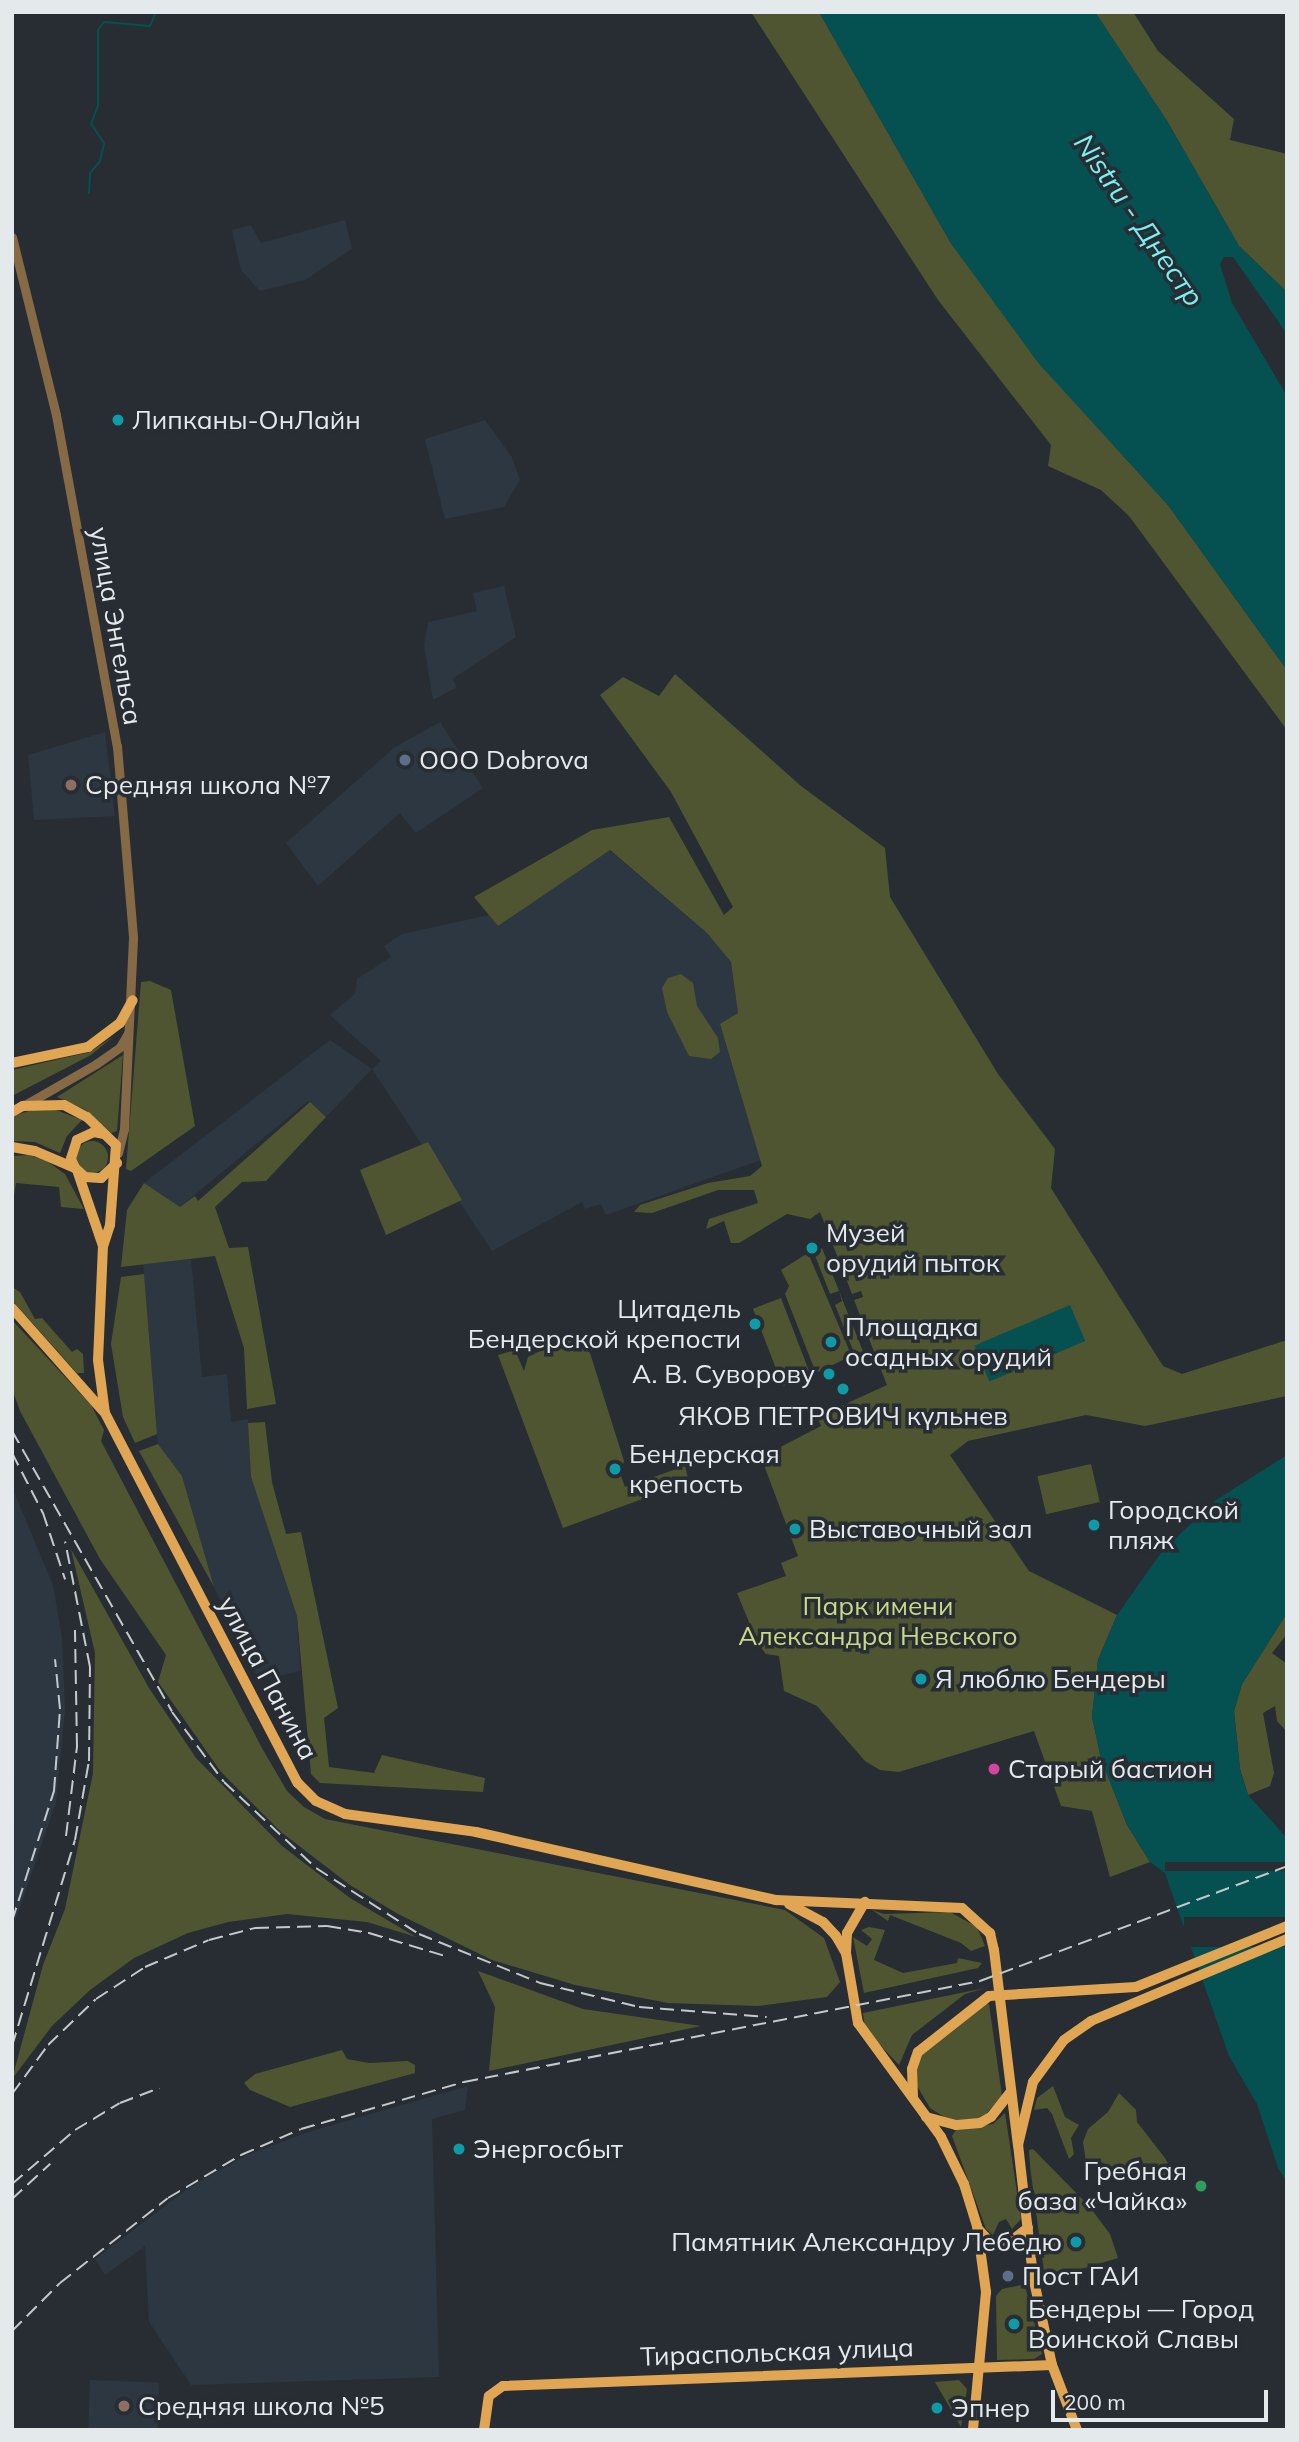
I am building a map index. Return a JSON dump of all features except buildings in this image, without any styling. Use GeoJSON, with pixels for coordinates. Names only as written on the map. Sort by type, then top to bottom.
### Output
{"type":"FeatureCollection","features":[{"type":"Feature","properties":{"kind":"main road"},"geometry":{"type":"LineString","coordinates":[[12,1063],[88,1047],[120,1023],[133,1000]]}},
{"type":"Feature","properties":{"kind":"main road"},"geometry":{"type":"LineString","coordinates":[[12,1112],[23,1106],[64,1105],[88,1117],[104,1134],[118,1157],[110,1225],[103,1246]]}},
{"type":"Feature","properties":{"kind":"main road"},"geometry":{"type":"LineString","coordinates":[[103,1246],[71,1159],[76,1140],[94,1132],[104,1134]]}},
{"type":"Feature","properties":{"kind":"main road"},"geometry":{"type":"LineString","coordinates":[[12,1147],[44,1154],[76,1170],[101,1178],[118,1157]]}},
{"type":"Feature","properties":{"kind":"main road","name":"улица Панина"},"geometry":{"type":"LineString","coordinates":[[103,1246],[98,1360],[105,1413],[285,1764],[316,1801],[345,1814],[492,1835],[776,1900]]}},
{"type":"Feature","properties":{"kind":"main road"},"geometry":{"type":"LineString","coordinates":[[12,1308],[105,1413]]}},
{"type":"Feature","properties":{"kind":"main road"},"geometry":{"type":"LineString","coordinates":[[776,1900],[962,1908],[990,1933],[1003,2014],[1035,2294],[1052,2365],[1077,2430]]}},
{"type":"Feature","properties":{"kind":"main road"},"geometry":{"type":"LineString","coordinates":[[776,1900],[823,1922],[846,1953]]}},
{"type":"Feature","properties":{"kind":"main road"},"geometry":{"type":"LineString","coordinates":[[864,1902],[847,1933],[846,1953],[856,2016],[955,2164],[977,2226],[986,2292],[981,2368],[973,2430]]}},
{"type":"Feature","properties":{"kind":"main road"},"geometry":{"type":"LineString","coordinates":[[1018,2145],[1027,2096],[1046,2059],[1091,2021],[1151,1987],[1287,1926]]}},
{"type":"Feature","properties":{"kind":"main road"},"geometry":{"type":"LineString","coordinates":[[913,2100],[911,2076],[918,2052],[989,1996],[1016,1991],[1121,1990],[1151,1987],[1287,1938]]}},
{"type":"Feature","properties":{"kind":"main road"},"geometry":{"type":"LineString","coordinates":[[926,2117],[956,2125],[980,2123],[991,2117],[1010,2093]]}},
{"type":"Feature","properties":{"kind":"main road"},"geometry":{"type":"LineString","coordinates":[[977,2226],[997,2245],[1013,2243],[1028,2228]]}},
{"type":"Feature","properties":{"kind":"main road","name":"Тираспольская улица"},"geometry":{"type":"LineString","coordinates":[[484,2430],[489,2396],[503,2386],[1052,2365]]}},
{"type":"Feature","properties":{"kind":"street","name":"улица Энгельса"},"geometry":{"type":"LineString","coordinates":[[12,237],[54,408],[109,689],[133,938],[133,1000],[118,1157]]}},
{"type":"Feature","properties":{"kind":"street"},"geometry":{"type":"LineString","coordinates":[[23,1106],[120,1047],[130,1029]]}},
{"type":"Feature","properties":{"kind":"shaded area"},"geometry":{"type":"Polygon","coordinates":[[[345,220],[352,249],[305,280],[260,291],[241,270],[232,230],[251,225],[261,243],[345,220]]]}},
{"type":"Feature","properties":{"kind":"shaded area"},"geometry":{"type":"Polygon","coordinates":[[[485,420],[512,457],[520,480],[504,507],[445,519],[425,439],[485,420]]]}},
{"type":"Feature","properties":{"kind":"shaded area"},"geometry":{"type":"Polygon","coordinates":[[[504,586],[516,637],[452,679],[457,687],[433,700],[424,645],[428,622],[477,611],[473,593],[504,586]]]}},
{"type":"Feature","properties":{"kind":"shaded area"},"geometry":{"type":"Polygon","coordinates":[[[440,722],[483,788],[416,833],[400,813],[318,886],[286,843],[395,747],[440,722]]]}},
{"type":"Feature","properties":{"kind":"shaded area","name":"Средняя школа №7"},"geometry":{"type":"Polygon","coordinates":[[[105,732],[115,816],[34,820],[28,755],[105,732]]]}},
{"type":"Feature","properties":{"kind":"shaded area"},"geometry":{"type":"Polygon","coordinates":[[[609,850],[707,933],[731,962],[738,1013],[720,1025],[761,1160],[606,1215],[601,1204],[585,1209],[582,1202],[492,1251],[372,1069],[381,1061],[330,1015],[355,994],[357,979],[391,957],[384,946],[402,934],[489,915],[498,926],[609,850]]]}},
{"type":"Feature","properties":{"kind":"shaded area"},"geometry":{"type":"Polygon","coordinates":[[[330,1040],[372,1069],[326,1117],[308,1101],[180,1207],[144,1183],[330,1040]]]}},
{"type":"Feature","properties":{"kind":"shaded area"},"geometry":{"type":"Polygon","coordinates":[[[191,1259],[202,1377],[227,1374],[231,1422],[248,1419],[251,1477],[297,1616],[300,1671],[259,1681],[214,1587],[182,1476],[158,1444],[143,1264],[191,1259]]]}},
{"type":"Feature","properties":{"kind":"shaded area"},"geometry":{"type":"Polygon","coordinates":[[[12,1487],[53,1585],[62,1638],[65,1710],[56,1802],[15,1922],[12,1487]]]}},
{"type":"Feature","properties":{"kind":"shaded area"},"geometry":{"type":"Polygon","coordinates":[[[468,2086],[465,2110],[432,2119],[439,2377],[191,2385],[149,2322],[145,2246],[105,2275],[95,2259],[190,2187],[245,2156],[311,2131],[468,2086]]]}},
{"type":"Feature","properties":{"kind":"shaded area","name":"Средняя школа №5"},"geometry":{"type":"Polygon","coordinates":[[[90,2380],[159,2382],[157,2430],[88,2430],[90,2380]]]}},
{"type":"Feature","properties":{"kind":"green space"},"geometry":{"type":"Polygon","coordinates":[[[751,12],[819,12],[952,245],[1115,447],[1168,505],[1287,670],[1287,730],[1129,516],[1101,490],[1048,466],[1051,445],[938,300],[751,12]]]}},
{"type":"Feature","properties":{"kind":"green space"},"geometry":{"type":"Polygon","coordinates":[[[1095,12],[1133,12],[1158,51],[1234,119],[1230,140],[1287,154],[1287,292],[1239,246],[1167,121],[1095,12]]]}},
{"type":"Feature","properties":{"kind":"green space","name":"Парк имени Александра Невского"},"geometry":{"type":"Polygon","coordinates":[[[675,674],[801,786],[885,848],[890,897],[998,1074],[1055,1149],[1051,1188],[1163,1366],[1182,1374],[1287,1340],[1287,1396],[1145,1426],[1086,1415],[968,1441],[950,1455],[1029,1571],[1117,1615],[1098,1660],[1092,1717],[1101,1759],[1127,1825],[1150,1862],[1110,1877],[1092,1811],[1061,1806],[1034,1731],[899,1772],[880,1770],[865,1761],[817,1706],[784,1691],[779,1656],[766,1654],[758,1644],[737,1593],[786,1576],[781,1563],[798,1556],[761,1457],[821,1426],[817,1417],[887,1385],[854,1300],[863,1297],[861,1291],[852,1294],[820,1212],[810,1219],[787,1214],[739,1243],[731,1243],[724,1221],[706,1229],[709,1219],[758,1203],[754,1190],[718,1190],[652,1213],[634,1212],[640,1205],[708,1183],[750,1176],[762,1166],[720,1024],[738,1013],[731,962],[707,933],[610,850],[498,926],[474,897],[592,830],[669,817],[724,915],[733,907],[671,792],[600,695],[623,677],[659,696],[675,674]]]}},
{"type":"Feature","properties":{"kind":"green space"},"geometry":{"type":"Polygon","coordinates":[[[681,974],[693,983],[697,1006],[718,1038],[720,1052],[711,1059],[689,1056],[667,1012],[662,988],[668,978],[681,974]]]}},
{"type":"Feature","properties":{"kind":"green space"},"geometry":{"type":"Polygon","coordinates":[[[150,981],[171,990],[195,1126],[131,1171],[126,1169],[141,982],[150,981]]]}},
{"type":"Feature","properties":{"kind":"green space"},"geometry":{"type":"Polygon","coordinates":[[[114,1036],[91,1055],[12,1096],[12,1070],[90,1052],[114,1036]]]}},
{"type":"Feature","properties":{"kind":"green space"},"geometry":{"type":"Polygon","coordinates":[[[123,1055],[117,1131],[111,1133],[86,1110],[57,1097],[123,1055]]]}},
{"type":"Feature","properties":{"kind":"green space"},"geometry":{"type":"Polygon","coordinates":[[[310,1102],[326,1117],[266,1181],[242,1182],[215,1207],[229,1248],[248,1247],[276,1404],[247,1409],[244,1348],[215,1256],[121,1267],[127,1210],[144,1183],[180,1207],[195,1196],[198,1201],[310,1102]]]}},
{"type":"Feature","properties":{"kind":"green space"},"geometry":{"type":"Polygon","coordinates":[[[46,1106],[82,1120],[67,1136],[60,1153],[35,1142],[12,1141],[12,1116],[46,1106]]]}},
{"type":"Feature","properties":{"kind":"green space"},"geometry":{"type":"Polygon","coordinates":[[[92,1141],[103,1146],[108,1157],[103,1168],[92,1173],[81,1168],[76,1157],[81,1146],[92,1141]]]}},
{"type":"Feature","properties":{"kind":"green space"},"geometry":{"type":"Polygon","coordinates":[[[428,1142],[462,1200],[386,1235],[360,1170],[428,1142]]]}},
{"type":"Feature","properties":{"kind":"green space"},"geometry":{"type":"Polygon","coordinates":[[[29,1155],[44,1159],[65,1174],[84,1209],[61,1207],[59,1187],[16,1183],[12,1207],[12,1156],[29,1155]]]}},
{"type":"Feature","properties":{"kind":"green space"},"geometry":{"type":"Polygon","coordinates":[[[819,1247],[822,1248],[864,1354],[853,1350],[835,1305],[842,1301],[839,1291],[830,1294],[814,1253],[819,1247]]]}},
{"type":"Feature","properties":{"kind":"green space"},"geometry":{"type":"Polygon","coordinates":[[[808,1253],[850,1352],[849,1357],[816,1373],[785,1294],[789,1286],[781,1270],[808,1253]]]}},
{"type":"Feature","properties":{"kind":"green space"},"geometry":{"type":"Polygon","coordinates":[[[144,1274],[157,1434],[135,1443],[123,1417],[111,1344],[121,1277],[144,1274]]]}},
{"type":"Feature","properties":{"kind":"green space"},"geometry":{"type":"Polygon","coordinates":[[[12,1287],[20,1292],[35,1319],[42,1318],[72,1352],[77,1349],[83,1354],[84,1373],[77,1373],[12,1300],[12,1287]]]}},
{"type":"Feature","properties":{"kind":"green space"},"geometry":{"type":"Polygon","coordinates":[[[781,1298],[811,1375],[783,1386],[753,1309],[781,1298]]]}},
{"type":"Feature","properties":{"kind":"green space"},"geometry":{"type":"Polygon","coordinates":[[[12,1320],[91,1405],[104,1430],[101,1441],[262,1748],[287,1791],[304,1807],[325,1819],[785,1910],[824,1938],[840,1982],[827,1997],[758,2006],[668,2003],[575,1985],[492,1960],[398,1914],[350,1885],[281,1832],[221,1772],[158,1682],[166,1655],[100,1559],[20,1411],[12,1389],[12,1320]]]}},
{"type":"Feature","properties":{"kind":"green space"},"geometry":{"type":"Polygon","coordinates":[[[559,1341],[575,1341],[590,1353],[624,1461],[620,1473],[625,1487],[685,1466],[689,1482],[563,1528],[498,1355],[515,1350],[524,1371],[528,1357],[559,1341]]]}},
{"type":"Feature","properties":{"kind":"green space"},"geometry":{"type":"Polygon","coordinates":[[[265,1422],[272,1482],[286,1534],[301,1532],[338,1708],[324,1718],[329,1767],[374,1773],[382,1755],[485,1778],[483,1792],[320,1783],[311,1774],[297,1616],[251,1477],[248,1423],[265,1422]]]}},
{"type":"Feature","properties":{"kind":"green space"},"geometry":{"type":"Polygon","coordinates":[[[158,1444],[182,1476],[214,1587],[139,1451],[158,1444]]]}},
{"type":"Feature","properties":{"kind":"green space"},"geometry":{"type":"Polygon","coordinates":[[[1091,1464],[1100,1502],[1046,1514],[1037,1476],[1091,1464]]]}},
{"type":"Feature","properties":{"kind":"green space"},"geometry":{"type":"Polygon","coordinates":[[[71,1549],[149,1688],[196,1758],[282,1846],[350,1898],[416,1937],[367,1922],[287,1914],[228,1922],[188,1933],[134,1958],[90,1990],[52,2026],[12,2079],[43,1965],[65,1909],[93,1773],[95,1653],[71,1549]]]}},
{"type":"Feature","properties":{"kind":"green space"},"geometry":{"type":"Polygon","coordinates":[[[1287,1613],[1287,1634],[1272,1653],[1287,1664],[1287,1732],[1277,1721],[1275,1706],[1263,1713],[1274,1773],[1270,1786],[1248,1795],[1240,1769],[1234,1711],[1242,1684],[1287,1613]]]}},
{"type":"Feature","properties":{"kind":"green space"},"geometry":{"type":"Polygon","coordinates":[[[872,1910],[884,1914],[950,1912],[977,1927],[985,1946],[971,1951],[961,1943],[890,1915],[888,1921],[872,1910]]]}},
{"type":"Feature","properties":{"kind":"green space"},"geometry":{"type":"Polygon","coordinates":[[[869,1927],[885,1930],[874,1960],[903,1973],[957,1963],[958,1958],[982,1963],[978,1968],[864,1993],[853,1937],[867,1946],[872,1939],[861,1930],[869,1927]]]}},
{"type":"Feature","properties":{"kind":"green space"},"geometry":{"type":"Polygon","coordinates":[[[478,1971],[583,2009],[701,2026],[489,2071],[495,2007],[478,1971]]]}},
{"type":"Feature","properties":{"kind":"green space"},"geometry":{"type":"Polygon","coordinates":[[[985,1988],[965,1994],[912,2035],[899,2065],[865,2029],[863,2013],[985,1988]]]}},
{"type":"Feature","properties":{"kind":"green space"},"geometry":{"type":"Polygon","coordinates":[[[985,2004],[989,2004],[1002,2096],[982,2119],[949,2120],[930,2108],[916,2084],[915,2069],[919,2056],[985,2004]]]}},
{"type":"Feature","properties":{"kind":"green space"},"geometry":{"type":"Polygon","coordinates":[[[342,2050],[347,2059],[369,2063],[408,2061],[415,2065],[415,2073],[290,2107],[250,2090],[244,2083],[255,2074],[342,2050]]]}},
{"type":"Feature","properties":{"kind":"green space"},"geometry":{"type":"Polygon","coordinates":[[[1053,2086],[1065,2117],[1079,2125],[1071,2138],[1074,2154],[1069,2159],[1052,2114],[1047,2108],[1034,2110],[1037,2098],[1053,2086]]]}},
{"type":"Feature","properties":{"kind":"green space"},"geometry":{"type":"Polygon","coordinates":[[[1119,2093],[1136,2110],[1137,2122],[1165,2158],[1174,2175],[1170,2181],[1141,2167],[1113,2170],[1097,2159],[1086,2162],[1083,2142],[1088,2129],[1108,2112],[1119,2093]]]}},
{"type":"Feature","properties":{"kind":"green space"},"geometry":{"type":"Polygon","coordinates":[[[1005,2113],[1021,2219],[1012,2229],[1006,2219],[999,2222],[993,2235],[986,2229],[952,2136],[956,2130],[993,2124],[1005,2113]]]}},
{"type":"Feature","properties":{"kind":"green space"},"geometry":{"type":"Polygon","coordinates":[[[1033,2149],[1089,2206],[1110,2234],[1118,2258],[1045,2280],[1030,2166],[1029,2150],[1033,2149]]]}},
{"type":"Feature","properties":{"kind":"green space"},"geometry":{"type":"Polygon","coordinates":[[[1021,2285],[1026,2290],[1042,2354],[1034,2359],[997,2360],[996,2296],[1002,2289],[1021,2285]]]}},
{"type":"Feature","properties":{"kind":"green space"},"geometry":{"type":"Polygon","coordinates":[[[959,2380],[967,2389],[961,2427],[935,2382],[959,2380]]]}},
{"type":"Feature","properties":{"kind":"water","name":"Nistru - Днестр"},"geometry":{"type":"Polygon","coordinates":[[[819,12],[1095,12],[1167,121],[1239,246],[1287,292],[1287,334],[1233,257],[1224,257],[1220,264],[1232,303],[1287,396],[1287,670],[1168,505],[1039,364],[952,245],[819,12]]]}},
{"type":"Feature","properties":{"kind":"water"},"geometry":{"type":"Polygon","coordinates":[[[1070,1305],[1085,1341],[990,1382],[974,1346],[1070,1305]]]}},
{"type":"Feature","properties":{"kind":"water"},"geometry":{"type":"Polygon","coordinates":[[[1287,1455],[1287,1613],[1242,1684],[1234,1711],[1240,1769],[1248,1795],[1287,1838],[1287,2182],[1278,2168],[1257,2104],[1229,2056],[1165,1873],[1150,1862],[1127,1825],[1101,1759],[1092,1717],[1098,1660],[1117,1615],[1163,1550],[1216,1500],[1287,1455]]]}},
{"type":"Feature","properties":{"kind":"pier"},"geometry":{"type":"Polygon","coordinates":[[[1165,1862],[1287,1862],[1287,1871],[1165,1871],[1165,1862]]]}},
{"type":"Feature","properties":{"kind":"pier"},"geometry":{"type":"Polygon","coordinates":[[[1184,1917],[1287,1917],[1287,1947],[1184,1947],[1184,1917]]]}},
{"type":"Feature","properties":{"kind":"waterway"},"geometry":{"type":"LineString","coordinates":[[89,193],[90,173],[100,161],[104,143],[91,124],[98,106],[98,30],[104,22],[150,26],[156,12]]}},
{"type":"Feature","properties":{"kind":"railway"},"geometry":{"type":"LineString","coordinates":[[12,1431],[172,1712],[224,1782],[316,1868],[419,1934],[540,1983],[639,2007],[767,2017]]}},
{"type":"Feature","properties":{"kind":"railway"},"geometry":{"type":"LineString","coordinates":[[12,1453],[43,1513],[65,1579]]}},
{"type":"Feature","properties":{"kind":"railway"},"geometry":{"type":"LineString","coordinates":[[12,2046],[75,1840],[89,1761],[90,1667],[65,1541]]}},
{"type":"Feature","properties":{"kind":"railway"},"geometry":{"type":"LineString","coordinates":[[66,1836],[77,1747],[75,1630]]}},
{"type":"Feature","properties":{"kind":"railway"},"geometry":{"type":"LineString","coordinates":[[12,1921],[54,1791],[60,1709],[55,1659]]}},
{"type":"Feature","properties":{"kind":"railway"},"geometry":{"type":"LineString","coordinates":[[12,2331],[60,2283],[168,2198],[241,2155],[301,2129],[464,2082],[980,1981],[1287,1866]]}},
{"type":"Feature","properties":{"kind":"railway"},"geometry":{"type":"LineString","coordinates":[[12,2094],[48,2045],[96,1999],[145,1967],[209,1940],[255,1928],[327,1926],[369,1933],[445,1956]]}},
{"type":"Feature","properties":{"kind":"railway"},"geometry":{"type":"LineString","coordinates":[[12,2184],[75,2130],[120,2103],[159,2088]]}},
{"type":"Feature","properties":{"kind":"railway"},"geometry":{"type":"LineString","coordinates":[[12,2199],[50,2164]]}},
{"type":"Feature","properties":{"kind":"place","name":"Липканы-ОнЛайн"},"geometry":{"type":"Point","coordinates":[118,420]}},
{"type":"Feature","properties":{"kind":"place","name":"OOO Dobrova"},"geometry":{"type":"Point","coordinates":[405,760]}},
{"type":"Feature","properties":{"kind":"place","name":"Средняя школа №7"},"geometry":{"type":"Point","coordinates":[71,785]}},
{"type":"Feature","properties":{"kind":"place","name":"Музей орудий пыток"},"geometry":{"type":"Point","coordinates":[812,1248]}},
{"type":"Feature","properties":{"kind":"place","name":"Цитадель Бендерской крепости"},"geometry":{"type":"Point","coordinates":[755,1324]}},
{"type":"Feature","properties":{"kind":"place","name":"Площадка осадных орудий"},"geometry":{"type":"Point","coordinates":[831,1342]}},
{"type":"Feature","properties":{"kind":"place","name":"А. В. Суворову"},"geometry":{"type":"Point","coordinates":[829,1374]}},
{"type":"Feature","properties":{"kind":"place","name":"ЯКОВ ПЕТРОВИЧ күльнев"},"geometry":{"type":"Point","coordinates":[843,1389]}},
{"type":"Feature","properties":{"kind":"place","name":"Бендерская крепость"},"geometry":{"type":"Point","coordinates":[615,1469]}},
{"type":"Feature","properties":{"kind":"place","name":"Городской пляж"},"geometry":{"type":"Point","coordinates":[1094,1525]}},
{"type":"Feature","properties":{"kind":"place","name":"Выставочный зал"},"geometry":{"type":"Point","coordinates":[795,1529]}},
{"type":"Feature","properties":{"kind":"place","name":"Я люблю Бендеры"},"geometry":{"type":"Point","coordinates":[921,1679]}},
{"type":"Feature","properties":{"kind":"place","name":"Старый бастион"},"geometry":{"type":"Point","coordinates":[994,1769]}},
{"type":"Feature","properties":{"kind":"place","name":"Энергосбыт"},"geometry":{"type":"Point","coordinates":[459,2149]}},
{"type":"Feature","properties":{"kind":"place","name":"Гребная база «Чайка»"},"geometry":{"type":"Point","coordinates":[1201,2186]}},
{"type":"Feature","properties":{"kind":"place","name":"Памятник Александру Лебедю"},"geometry":{"type":"Point","coordinates":[1076,2242]}},
{"type":"Feature","properties":{"kind":"place","name":"Пост ГАИ"},"geometry":{"type":"Point","coordinates":[1008,2276]}},
{"type":"Feature","properties":{"kind":"place","name":"Бендеры — Город Воинской Славы"},"geometry":{"type":"Point","coordinates":[1014,2324]}},
{"type":"Feature","properties":{"kind":"place","name":"Средняя школа №5"},"geometry":{"type":"Point","coordinates":[124,2406]}},
{"type":"Feature","properties":{"kind":"place","name":"Эпнер"},"geometry":{"type":"Point","coordinates":[937,2408]}}]}
